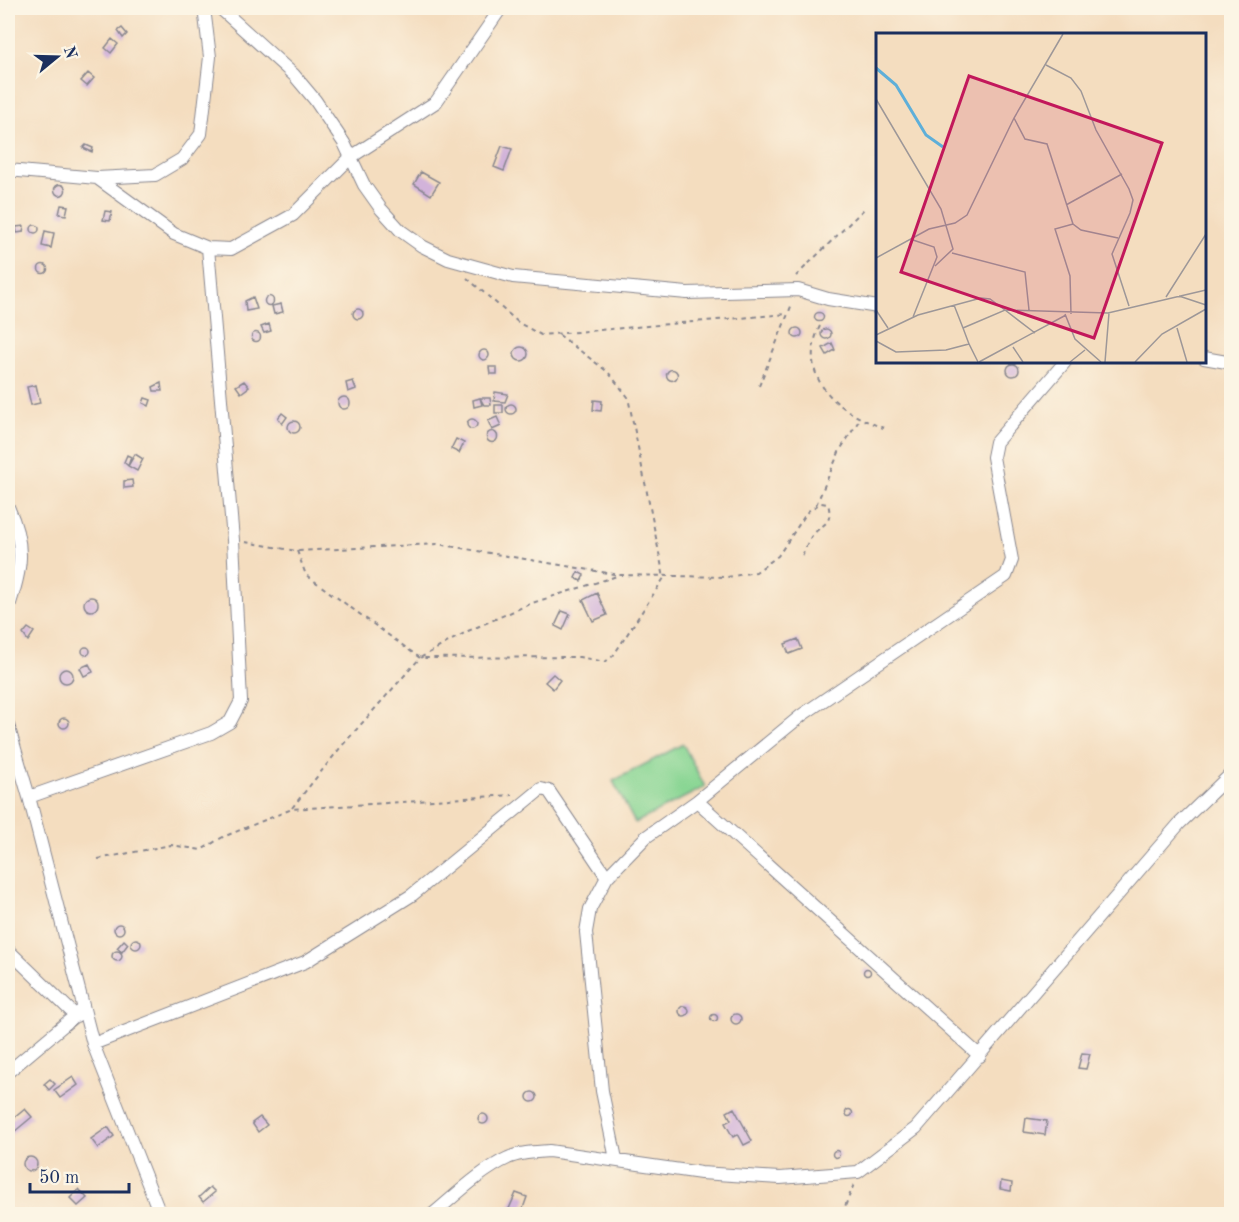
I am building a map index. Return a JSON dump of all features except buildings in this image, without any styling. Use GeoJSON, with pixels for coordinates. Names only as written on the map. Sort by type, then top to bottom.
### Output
{"type":"FeatureCollection","features":[{"type":"Feature","properties":{"kind":"street"},"geometry":{"type":"LineString","coordinates":[[8,170],[97,178],[155,175],[182,159],[201,134],[210,57],[204,8]]}},
{"type":"Feature","properties":{"kind":"street"},"geometry":{"type":"LineString","coordinates":[[220,8],[294,75],[332,124],[364,185],[381,209],[401,231],[422,246],[448,259],[513,277],[687,293],[798,290],[828,299],[876,307]]}},
{"type":"Feature","properties":{"kind":"street"},"geometry":{"type":"LineString","coordinates":[[97,178],[174,234],[208,248],[231,249],[293,215],[351,157],[436,102],[501,8]]}},
{"type":"Feature","properties":{"kind":"street"},"geometry":{"type":"LineString","coordinates":[[29,797],[211,733],[230,722],[241,701],[233,540],[208,248]]}},
{"type":"Feature","properties":{"kind":"street"},"geometry":{"type":"LineString","coordinates":[[1206,358],[1232,363]]}},
{"type":"Feature","properties":{"kind":"street"},"geometry":{"type":"LineString","coordinates":[[616,1159],[602,1091],[586,932],[590,909],[608,877],[646,837],[697,801],[802,715],[1006,576],[1012,560],[993,457],[996,442],[1064,363]]}},
{"type":"Feature","properties":{"kind":"street"},"geometry":{"type":"LineString","coordinates":[[8,507],[17,528],[21,556],[18,578],[8,609]]}},
{"type":"Feature","properties":{"kind":"street"},"geometry":{"type":"LineString","coordinates":[[8,724],[29,797],[79,1012],[160,1215]]}},
{"type":"Feature","properties":{"kind":"street"},"geometry":{"type":"LineString","coordinates":[[433,1215],[462,1190],[509,1157],[549,1151],[700,1173],[780,1178],[858,1172],[916,1128],[1179,824],[1232,773]]}},
{"type":"Feature","properties":{"kind":"street"},"geometry":{"type":"LineString","coordinates":[[93,1044],[305,962],[412,895],[540,789],[549,791],[608,877]]}},
{"type":"Feature","properties":{"kind":"street"},"geometry":{"type":"LineString","coordinates":[[697,801],[980,1056]]}},
{"type":"Feature","properties":{"kind":"street"},"geometry":{"type":"LineString","coordinates":[[8,950],[79,1012]]}},
{"type":"Feature","properties":{"kind":"street"},"geometry":{"type":"LineString","coordinates":[[8,1072],[79,1012]]}},
{"type":"Feature","properties":{"kind":"path"},"geometry":{"type":"LineString","coordinates":[[782,290],[864,209]]}},
{"type":"Feature","properties":{"kind":"path"},"geometry":{"type":"LineString","coordinates":[[464,275],[519,323],[541,335],[787,314]]}},
{"type":"Feature","properties":{"kind":"path"},"geometry":{"type":"LineString","coordinates":[[759,386],[798,290]]}},
{"type":"Feature","properties":{"kind":"path"},"geometry":{"type":"LineString","coordinates":[[820,326],[812,351],[814,372],[834,402],[860,419],[884,428]]}},
{"type":"Feature","properties":{"kind":"path"},"geometry":{"type":"LineString","coordinates":[[297,551],[306,575],[420,657],[567,657],[605,662],[613,656],[664,578],[628,397],[608,372],[558,334]]}},
{"type":"Feature","properties":{"kind":"path"},"geometry":{"type":"LineString","coordinates":[[816,507],[840,450],[860,419]]}},
{"type":"Feature","properties":{"kind":"path"},"geometry":{"type":"LineString","coordinates":[[233,540],[297,551],[437,544],[620,575],[664,578],[727,577],[756,572],[778,556],[791,532],[808,511],[821,503],[828,504],[831,514],[825,526],[811,537],[802,556]]}},
{"type":"Feature","properties":{"kind":"path"},"geometry":{"type":"LineString","coordinates":[[292,809],[340,748],[420,657],[468,631],[532,603],[620,575]]}},
{"type":"Feature","properties":{"kind":"path"},"geometry":{"type":"LineString","coordinates":[[98,859],[171,845],[201,850],[223,837],[292,809],[437,798],[533,794]]}},
{"type":"Feature","properties":{"kind":"path"},"geometry":{"type":"LineString","coordinates":[[842,1215],[858,1172]]}},
{"type":"Feature","properties":{"kind":"green space"},"geometry":{"type":"Polygon","coordinates":[[[683,744],[705,787],[635,823],[613,781],[683,744]]]}}]}
